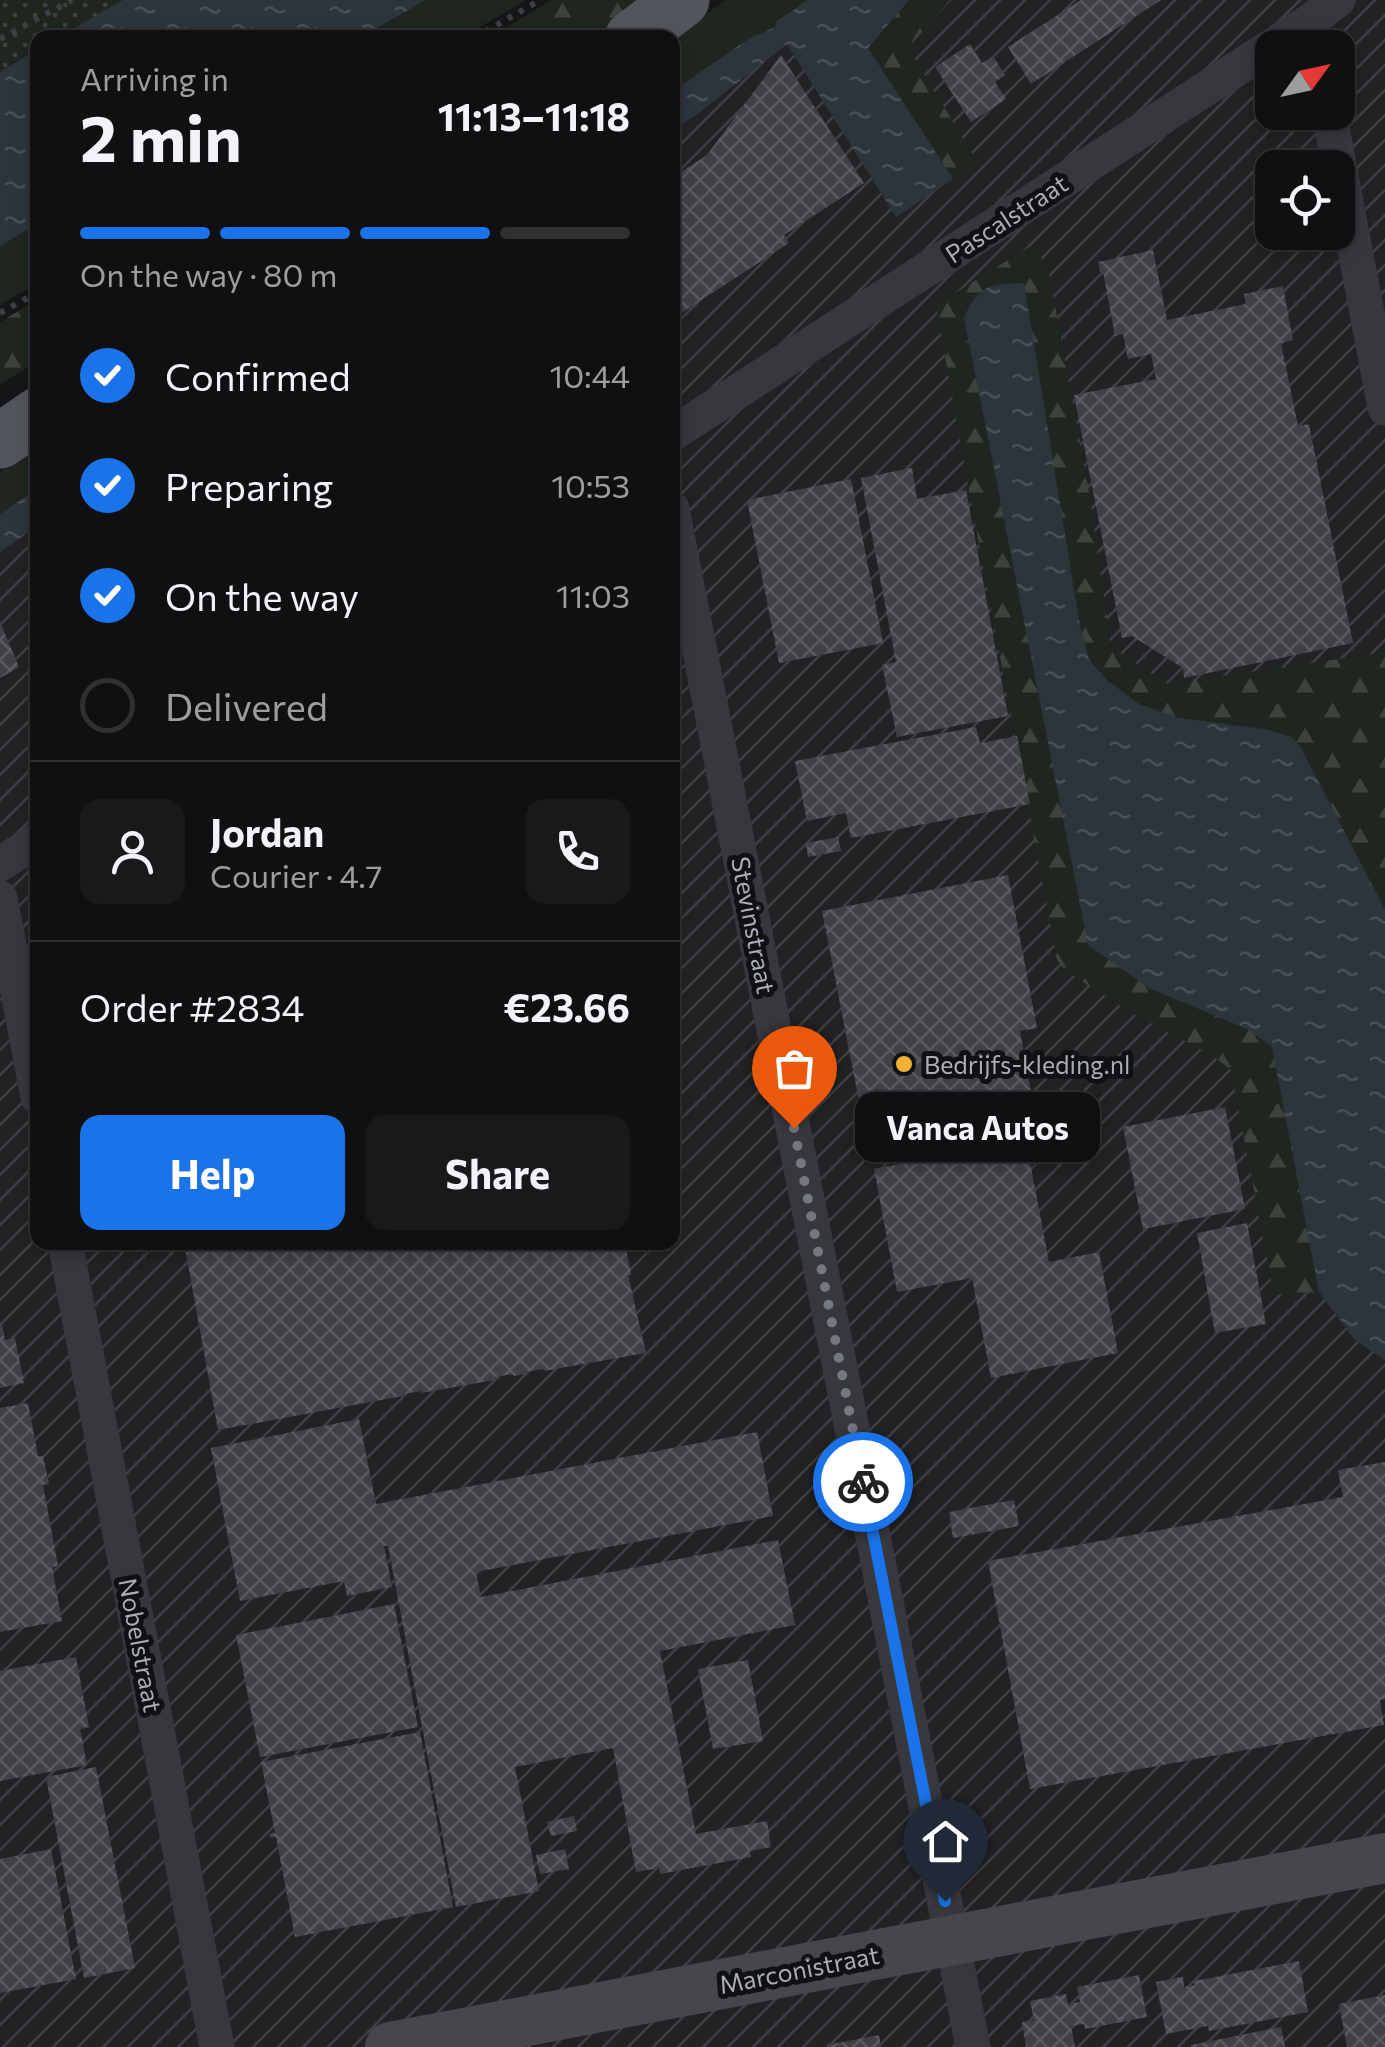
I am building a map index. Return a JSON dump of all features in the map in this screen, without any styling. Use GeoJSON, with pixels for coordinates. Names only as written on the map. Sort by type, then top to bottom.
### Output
{"type":"FeatureCollection","features":[{"type":"Feature","properties":{"kind":"main road"},"geometry":{"type":"LineString","coordinates":[[643,30],[682,0]]}},
{"type":"Feature","properties":{"kind":"main road"},"geometry":{"type":"LineString","coordinates":[[0,399],[30,384]]}},
{"type":"Feature","properties":{"kind":"main road"},"geometry":{"type":"LineString","coordinates":[[0,441],[30,420]]}},
{"type":"Feature","properties":{"kind":"street","name":"Pascalstraat"},"geometry":{"type":"LineString","coordinates":[[680,429],[1322,22]]}},
{"type":"Feature","properties":{"kind":"street"},"geometry":{"type":"LineString","coordinates":[[1332,130],[1385,408]]}},
{"type":"Feature","properties":{"kind":"street","name":"Stevinstraat"},"geometry":{"type":"LineString","coordinates":[[680,551],[973,2047]]}},
{"type":"Feature","properties":{"kind":"street"},"geometry":{"type":"LineString","coordinates":[[0,864],[30,845]]}},
{"type":"Feature","properties":{"kind":"street"},"geometry":{"type":"LineString","coordinates":[[0,898],[30,1055]]}},
{"type":"Feature","properties":{"kind":"street","name":"Nobelstraat"},"geometry":{"type":"LineString","coordinates":[[67,1250],[217,2047]]}},
{"type":"Feature","properties":{"kind":"street","name":"Marconistraat"},"geometry":{"type":"LineString","coordinates":[[390,2047],[1385,1858]]}},
{"type":"Feature","properties":{"kind":"path"},"geometry":{"type":"LineString","coordinates":[[0,39],[72,0]]}},
{"type":"Feature","properties":{"kind":"path"},"geometry":{"type":"LineString","coordinates":[[488,30],[540,0]]}},
{"type":"Feature","properties":{"kind":"path"},"geometry":{"type":"LineString","coordinates":[[0,313],[30,296]]}},
{"type":"Feature","properties":{"kind":"shaded area"},"geometry":{"type":"Polygon","coordinates":[[[761,0],[1385,0],[1385,2047],[0,2047],[0,489],[30,468],[30,1250],[680,1250],[680,58],[761,0]]]}},
{"type":"Feature","properties":{"kind":"green space"},"geometry":{"type":"Polygon","coordinates":[[[0,0],[154,0],[101,30],[30,30],[30,71],[0,88],[0,0]]]}},
{"type":"Feature","properties":{"kind":"green space"},"geometry":{"type":"Polygon","coordinates":[[[426,0],[526,0],[475,30],[375,30],[426,0]]]}},
{"type":"Feature","properties":{"kind":"green space"},"geometry":{"type":"Polygon","coordinates":[[[552,0],[637,0],[631,15],[606,30],[501,30],[552,0]]]}},
{"type":"Feature","properties":{"kind":"green space"},"geometry":{"type":"Polygon","coordinates":[[[725,0],[807,0],[775,23],[777,26],[750,39],[680,86],[680,34],[725,0]]]}},
{"type":"Feature","properties":{"kind":"green space"},"geometry":{"type":"Polygon","coordinates":[[[909,0],[950,0],[908,48],[978,163],[953,179],[868,48],[909,0]]]}},
{"type":"Feature","properties":{"kind":"green space"},"geometry":{"type":"Polygon","coordinates":[[[30,228],[30,287],[0,305],[0,246],[30,228]]]}},
{"type":"Feature","properties":{"kind":"green space"},"geometry":{"type":"Polygon","coordinates":[[[1034,244],[1049,273],[1088,486],[1111,647],[1168,684],[1385,652],[1385,910],[1300,746],[1291,737],[1264,729],[1179,718],[1139,704],[1108,681],[1089,659],[1080,626],[1088,945],[1250,1030],[1272,1047],[1319,1292],[1274,1295],[1231,1070],[1213,1056],[1135,1015],[1064,970],[1057,960],[936,305],[1034,244]]]}},
{"type":"Feature","properties":{"kind":"green space"},"geometry":{"type":"Polygon","coordinates":[[[30,304],[30,366],[0,384],[0,322],[30,304]]]}},
{"type":"Feature","properties":{"kind":"green space"},"geometry":{"type":"Polygon","coordinates":[[[30,452],[30,494],[0,514],[0,472],[30,452]]]}},
{"type":"Feature","properties":{"kind":"water"},"geometry":{"type":"Polygon","coordinates":[[[123,0],[426,0],[374,30],[71,30],[123,0]]]}},
{"type":"Feature","properties":{"kind":"water"},"geometry":{"type":"Polygon","coordinates":[[[807,0],[909,0],[868,48],[953,179],[896,217],[787,44],[680,126],[680,86],[750,38],[776,27],[807,0]]]}},
{"type":"Feature","properties":{"kind":"water"},"geometry":{"type":"Polygon","coordinates":[[[30,54],[30,228],[0,246],[0,72],[30,54]]]}},
{"type":"Feature","properties":{"kind":"water"},"geometry":{"type":"Polygon","coordinates":[[[1024,283],[1080,626],[1089,660],[1108,681],[1139,704],[1179,718],[1264,729],[1291,737],[1300,746],[1385,910],[1385,1360],[1355,1340],[1319,1292],[1272,1047],[1249,1030],[1149,988],[1088,945],[964,317],[975,298],[987,288],[1024,283]]]}},
{"type":"Feature","properties":{"kind":"water"},"geometry":{"type":"Polygon","coordinates":[[[30,494],[30,531],[0,552],[0,514],[30,494]]]}},
{"type":"Feature","properties":{"kind":"building"},"geometry":{"type":"Polygon","coordinates":[[[1081,0],[1161,0],[1031,84],[1008,47],[1081,0]]]}},
{"type":"Feature","properties":{"kind":"building"},"geometry":{"type":"Polygon","coordinates":[[[970,44],[982,63],[993,56],[1005,75],[995,82],[1006,99],[971,122],[935,67],[970,44]]]}},
{"type":"Feature","properties":{"kind":"building"},"geometry":{"type":"Polygon","coordinates":[[[781,55],[864,183],[784,235],[789,243],[683,312],[680,173],[707,155],[781,55]]]}},
{"type":"Feature","properties":{"kind":"building"},"geometry":{"type":"Polygon","coordinates":[[[1153,250],[1167,320],[1246,304],[1244,294],[1283,286],[1293,340],[1281,343],[1298,426],[1309,424],[1353,643],[1184,678],[1183,668],[1132,636],[1122,638],[1074,395],[1156,379],[1151,354],[1128,359],[1123,334],[1115,336],[1098,262],[1153,250]]]}},
{"type":"Feature","properties":{"kind":"building"},"geometry":{"type":"Polygon","coordinates":[[[912,468],[917,499],[966,490],[1008,716],[897,737],[882,665],[896,662],[861,478],[912,468]]]}},
{"type":"Feature","properties":{"kind":"building"},"geometry":{"type":"Polygon","coordinates":[[[851,479],[883,643],[779,663],[747,500],[851,479]]]}},
{"type":"Feature","properties":{"kind":"building"},"geometry":{"type":"Polygon","coordinates":[[[0,622],[19,667],[0,678],[0,622]]]}},
{"type":"Feature","properties":{"kind":"building"},"geometry":{"type":"Polygon","coordinates":[[[976,727],[980,743],[1017,736],[1030,804],[851,838],[846,813],[807,821],[795,761],[976,727]]]}},
{"type":"Feature","properties":{"kind":"building"},"geometry":{"type":"Polygon","coordinates":[[[838,837],[841,851],[808,857],[806,843],[838,837]]]}},
{"type":"Feature","properties":{"kind":"building"},"geometry":{"type":"Polygon","coordinates":[[[1008,875],[1037,1028],[1020,1031],[1037,1125],[870,1158],[822,911],[1008,875]]]}},
{"type":"Feature","properties":{"kind":"building"},"geometry":{"type":"Polygon","coordinates":[[[1225,1107],[1245,1209],[1143,1229],[1123,1127],[1225,1107]]]}},
{"type":"Feature","properties":{"kind":"building"},"geometry":{"type":"Polygon","coordinates":[[[1026,1141],[1049,1262],[1099,1252],[1118,1353],[991,1378],[972,1278],[897,1292],[874,1169],[1026,1141]]]}},
{"type":"Feature","properties":{"kind":"building"},"geometry":{"type":"Polygon","coordinates":[[[1247,1223],[1266,1324],[1215,1333],[1197,1233],[1247,1223]]]}},
{"type":"Feature","properties":{"kind":"building"},"geometry":{"type":"Polygon","coordinates":[[[185,1250],[626,1250],[628,1275],[646,1353],[495,1377],[218,1430],[185,1250]]]}},
{"type":"Feature","properties":{"kind":"building"},"geometry":{"type":"Polygon","coordinates":[[[0,1323],[5,1340],[15,1338],[24,1383],[0,1388],[0,1323]]]}},
{"type":"Feature","properties":{"kind":"building"},"geometry":{"type":"Polygon","coordinates":[[[28,1403],[38,1456],[43,1456],[49,1484],[43,1485],[58,1566],[52,1567],[62,1621],[0,1632],[0,1408],[28,1403]]]}},
{"type":"Feature","properties":{"kind":"building"},"geometry":{"type":"Polygon","coordinates":[[[359,1419],[376,1504],[757,1432],[773,1516],[476,1572],[481,1597],[778,1540],[795,1625],[660,1651],[696,1834],[767,1821],[771,1847],[750,1851],[751,1857],[660,1874],[659,1868],[636,1872],[613,1748],[515,1767],[539,1891],[456,1907],[388,1546],[384,1546],[392,1587],[347,1596],[344,1581],[240,1601],[211,1448],[359,1419]]]}},
{"type":"Feature","properties":{"kind":"building"},"geometry":{"type":"Polygon","coordinates":[[[1385,1462],[1385,1699],[1380,1700],[1384,1725],[1030,1789],[988,1561],[1343,1497],[1338,1470],[1385,1462]]]}},
{"type":"Feature","properties":{"kind":"building"},"geometry":{"type":"Polygon","coordinates":[[[1014,1500],[1019,1526],[953,1538],[949,1512],[1014,1500]]]}},
{"type":"Feature","properties":{"kind":"building"},"geometry":{"type":"Polygon","coordinates":[[[394,1604],[418,1727],[260,1757],[236,1635],[394,1604]]]}},
{"type":"Feature","properties":{"kind":"building"},"geometry":{"type":"Polygon","coordinates":[[[76,1657],[89,1727],[80,1729],[87,1765],[0,1781],[0,1671],[76,1657]]]}},
{"type":"Feature","properties":{"kind":"building"},"geometry":{"type":"Polygon","coordinates":[[[748,1660],[763,1741],[713,1749],[698,1669],[748,1660]]]}},
{"type":"Feature","properties":{"kind":"building"},"geometry":{"type":"Polygon","coordinates":[[[420,1732],[453,1907],[295,1937],[276,1837],[270,1838],[269,1834],[275,1833],[261,1762],[420,1732]]]}},
{"type":"Feature","properties":{"kind":"building"},"geometry":{"type":"Polygon","coordinates":[[[96,1767],[135,1968],[84,1978],[46,1777],[96,1767]]]}},
{"type":"Feature","properties":{"kind":"building"},"geometry":{"type":"Polygon","coordinates":[[[574,1816],[577,1831],[551,1836],[547,1822],[574,1816]]]}},
{"type":"Feature","properties":{"kind":"building"},"geometry":{"type":"Polygon","coordinates":[[[51,1849],[76,1979],[0,1993],[0,1859],[51,1849]]]}},
{"type":"Feature","properties":{"kind":"building"},"geometry":{"type":"Polygon","coordinates":[[[565,1849],[569,1869],[540,1874],[536,1855],[565,1849]]]}},
{"type":"Feature","properties":{"kind":"building"},"geometry":{"type":"Polygon","coordinates":[[[1299,1961],[1308,2012],[1209,2031],[1208,2026],[1166,2034],[1156,1982],[1183,1977],[1184,1987],[1195,1985],[1194,1981],[1299,1961]]]}},
{"type":"Feature","properties":{"kind":"building"},"geometry":{"type":"Polygon","coordinates":[[[1139,1975],[1147,2017],[1085,2029],[1084,2024],[1071,2026],[1075,2047],[1026,2047],[1022,2022],[1034,2020],[1030,2001],[1066,1994],[1068,2004],[1080,2002],[1077,1987],[1139,1975]]]}},
{"type":"Feature","properties":{"kind":"building"},"geometry":{"type":"Polygon","coordinates":[[[1385,1995],[1385,2047],[1347,2047],[1339,2004],[1385,1995]]]}},
{"type":"Feature","properties":{"kind":"building"},"geometry":{"type":"Polygon","coordinates":[[[1281,2027],[1285,2047],[1191,2047],[1191,2045],[1281,2027]]]}},
{"type":"Feature","properties":{"kind":"building"},"geometry":{"type":"Polygon","coordinates":[[[879,2035],[881,2047],[827,2047],[827,2045],[879,2035]]]}},
{"type":"Feature","properties":{"kind":"way so far"},"geometry":{"type":"LineString","coordinates":[[794,1128],[863,1482]]}},
{"type":"Feature","properties":{"kind":"place","name":"Bedrijfs-kleding.nl"},"geometry":{"type":"Point","coordinates":[904,1064]}},
{"type":"Feature","properties":{"kind":"place","name":"Vanca Autos"},"geometry":{"type":"Point","coordinates":[794,1128]}},
{"type":"Feature","properties":{"kind":"route"},"geometry":{"type":"LineString","coordinates":[[863,1482],[945,1901]]}}]}
